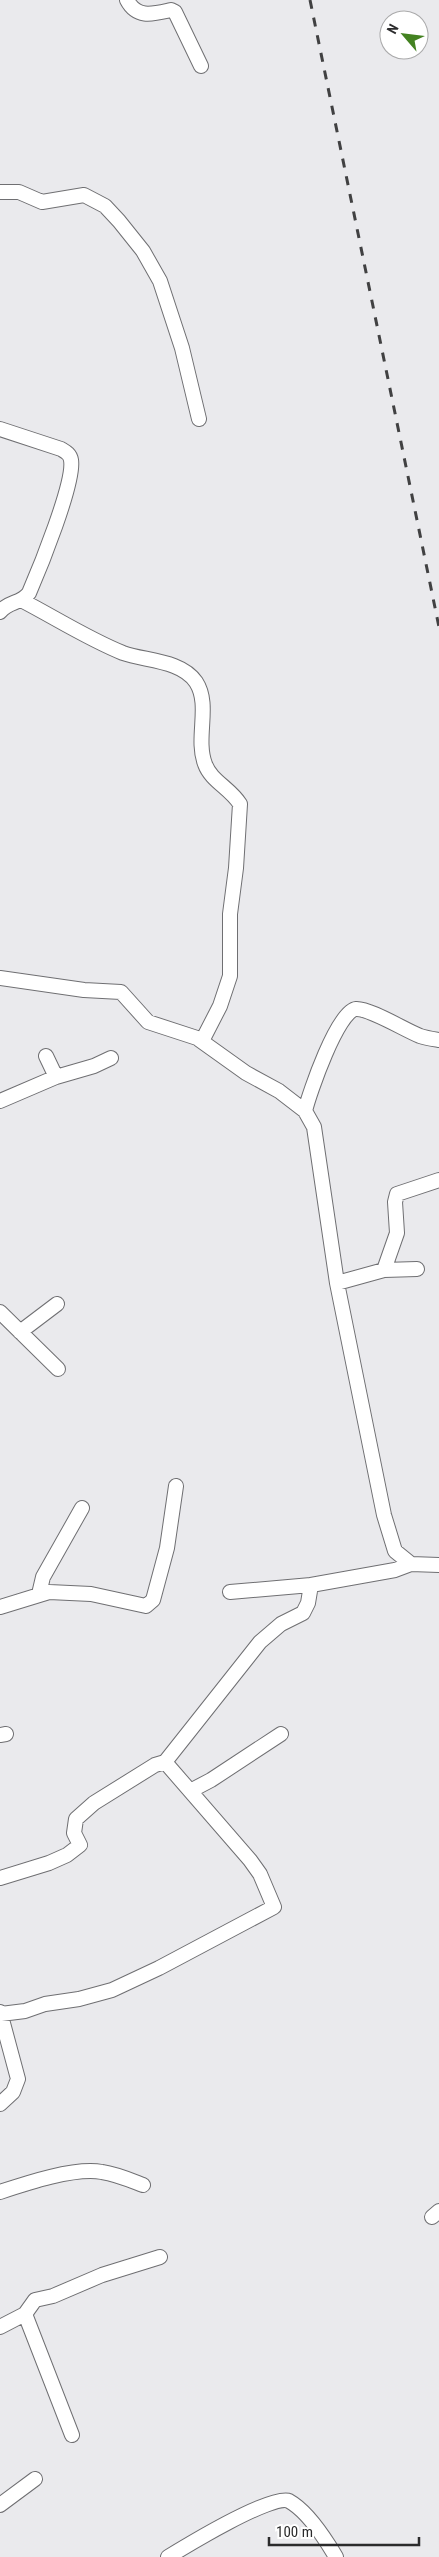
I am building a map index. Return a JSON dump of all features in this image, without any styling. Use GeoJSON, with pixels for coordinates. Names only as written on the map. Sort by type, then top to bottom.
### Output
{"type":"FeatureCollection","features":[{"type":"Feature","properties":{"kind":"street"},"geometry":{"type":"LineString","coordinates":[[127,0],[135,11],[142,14],[171,10],[174,12],[201,66]]}},
{"type":"Feature","properties":{"kind":"street"},"geometry":{"type":"LineString","coordinates":[[0,192],[19,192],[42,202],[84,195],[105,206],[119,221],[143,251],[160,281],[182,348],[199,419]]}},
{"type":"Feature","properties":{"kind":"street"},"geometry":{"type":"LineString","coordinates":[[0,429],[61,449],[71,458],[63,498],[29,593],[21,600],[5,606],[0,612]]}},
{"type":"Feature","properties":{"kind":"street"},"geometry":{"type":"LineString","coordinates":[[21,600],[122,653],[174,666],[186,672],[195,681],[202,696],[202,754],[205,765],[212,776],[240,804],[236,868],[230,914],[230,976],[220,1006],[202,1041]]}},
{"type":"Feature","properties":{"kind":"street"},"geometry":{"type":"LineString","coordinates":[[0,978],[84,990],[121,992],[148,1022],[202,1041],[246,1073],[279,1091],[305,1111],[314,1127],[337,1283],[391,1542],[400,1557],[411,1564]]}},
{"type":"Feature","properties":{"kind":"street"},"geometry":{"type":"LineString","coordinates":[[305,1111],[317,1074],[335,1034],[349,1012],[355,1009],[366,1012],[421,1036],[439,1040]]}},
{"type":"Feature","properties":{"kind":"street"},"geometry":{"type":"LineString","coordinates":[[46,1056],[56,1077]]}},
{"type":"Feature","properties":{"kind":"street"},"geometry":{"type":"LineString","coordinates":[[0,1101],[56,1077],[94,1066],[111,1058]]}},
{"type":"Feature","properties":{"kind":"street"},"geometry":{"type":"LineString","coordinates":[[384,1270],[397,1233],[395,1202],[397,1194],[439,1180]]}},
{"type":"Feature","properties":{"kind":"street"},"geometry":{"type":"LineString","coordinates":[[337,1283],[384,1270],[416,1269]]}},
{"type":"Feature","properties":{"kind":"street"},"geometry":{"type":"LineString","coordinates":[[20,1332],[57,1304]]}},
{"type":"Feature","properties":{"kind":"street"},"geometry":{"type":"LineString","coordinates":[[0,1312],[58,1369]]}},
{"type":"Feature","properties":{"kind":"street"},"geometry":{"type":"LineString","coordinates":[[0,1607],[49,1592],[91,1594],[146,1606],[154,1600],[167,1548],[176,1486]]}},
{"type":"Feature","properties":{"kind":"street"},"geometry":{"type":"LineString","coordinates":[[39,1594],[42,1577],[82,1508]]}},
{"type":"Feature","properties":{"kind":"street"},"geometry":{"type":"LineString","coordinates":[[230,1592],[312,1585],[395,1570],[411,1564],[439,1565]]}},
{"type":"Feature","properties":{"kind":"street"},"geometry":{"type":"LineString","coordinates":[[0,1878],[67,1855],[80,1845],[74,1833],[76,1819],[94,1803],[155,1765],[166,1762],[260,1642],[281,1624],[303,1613],[308,1603],[312,1585]]}},
{"type":"Feature","properties":{"kind":"street"},"geometry":{"type":"LineString","coordinates":[[192,1790],[211,1780],[281,1734]]}},
{"type":"Feature","properties":{"kind":"street"},"geometry":{"type":"LineString","coordinates":[[0,2104],[13,2092],[18,2079],[0,2012],[25,2011],[45,2004],[79,1999],[112,1990],[159,1968],[274,1907],[260,1874],[250,1860],[192,1790],[166,1762]]}},
{"type":"Feature","properties":{"kind":"street"},"geometry":{"type":"LineString","coordinates":[[0,2192],[62,2175],[93,2172],[102,2172],[143,2185]]}},
{"type":"Feature","properties":{"kind":"street"},"geometry":{"type":"LineString","coordinates":[[0,2327],[26,2314],[35,2300],[53,2296],[102,2275],[160,2257]]}},
{"type":"Feature","properties":{"kind":"street"},"geometry":{"type":"LineString","coordinates":[[26,2314],[72,2435]]}},
{"type":"Feature","properties":{"kind":"street"},"geometry":{"type":"LineString","coordinates":[[0,2505],[36,2479]]}},
{"type":"Feature","properties":{"kind":"street"},"geometry":{"type":"LineString","coordinates":[[168,2557],[254,2509],[280,2499],[288,2501],[314,2525],[336,2557]]}},
{"type":"Feature","properties":{"kind":"railway"},"geometry":{"type":"LineString","coordinates":[[310,0],[439,627]]}}]}
